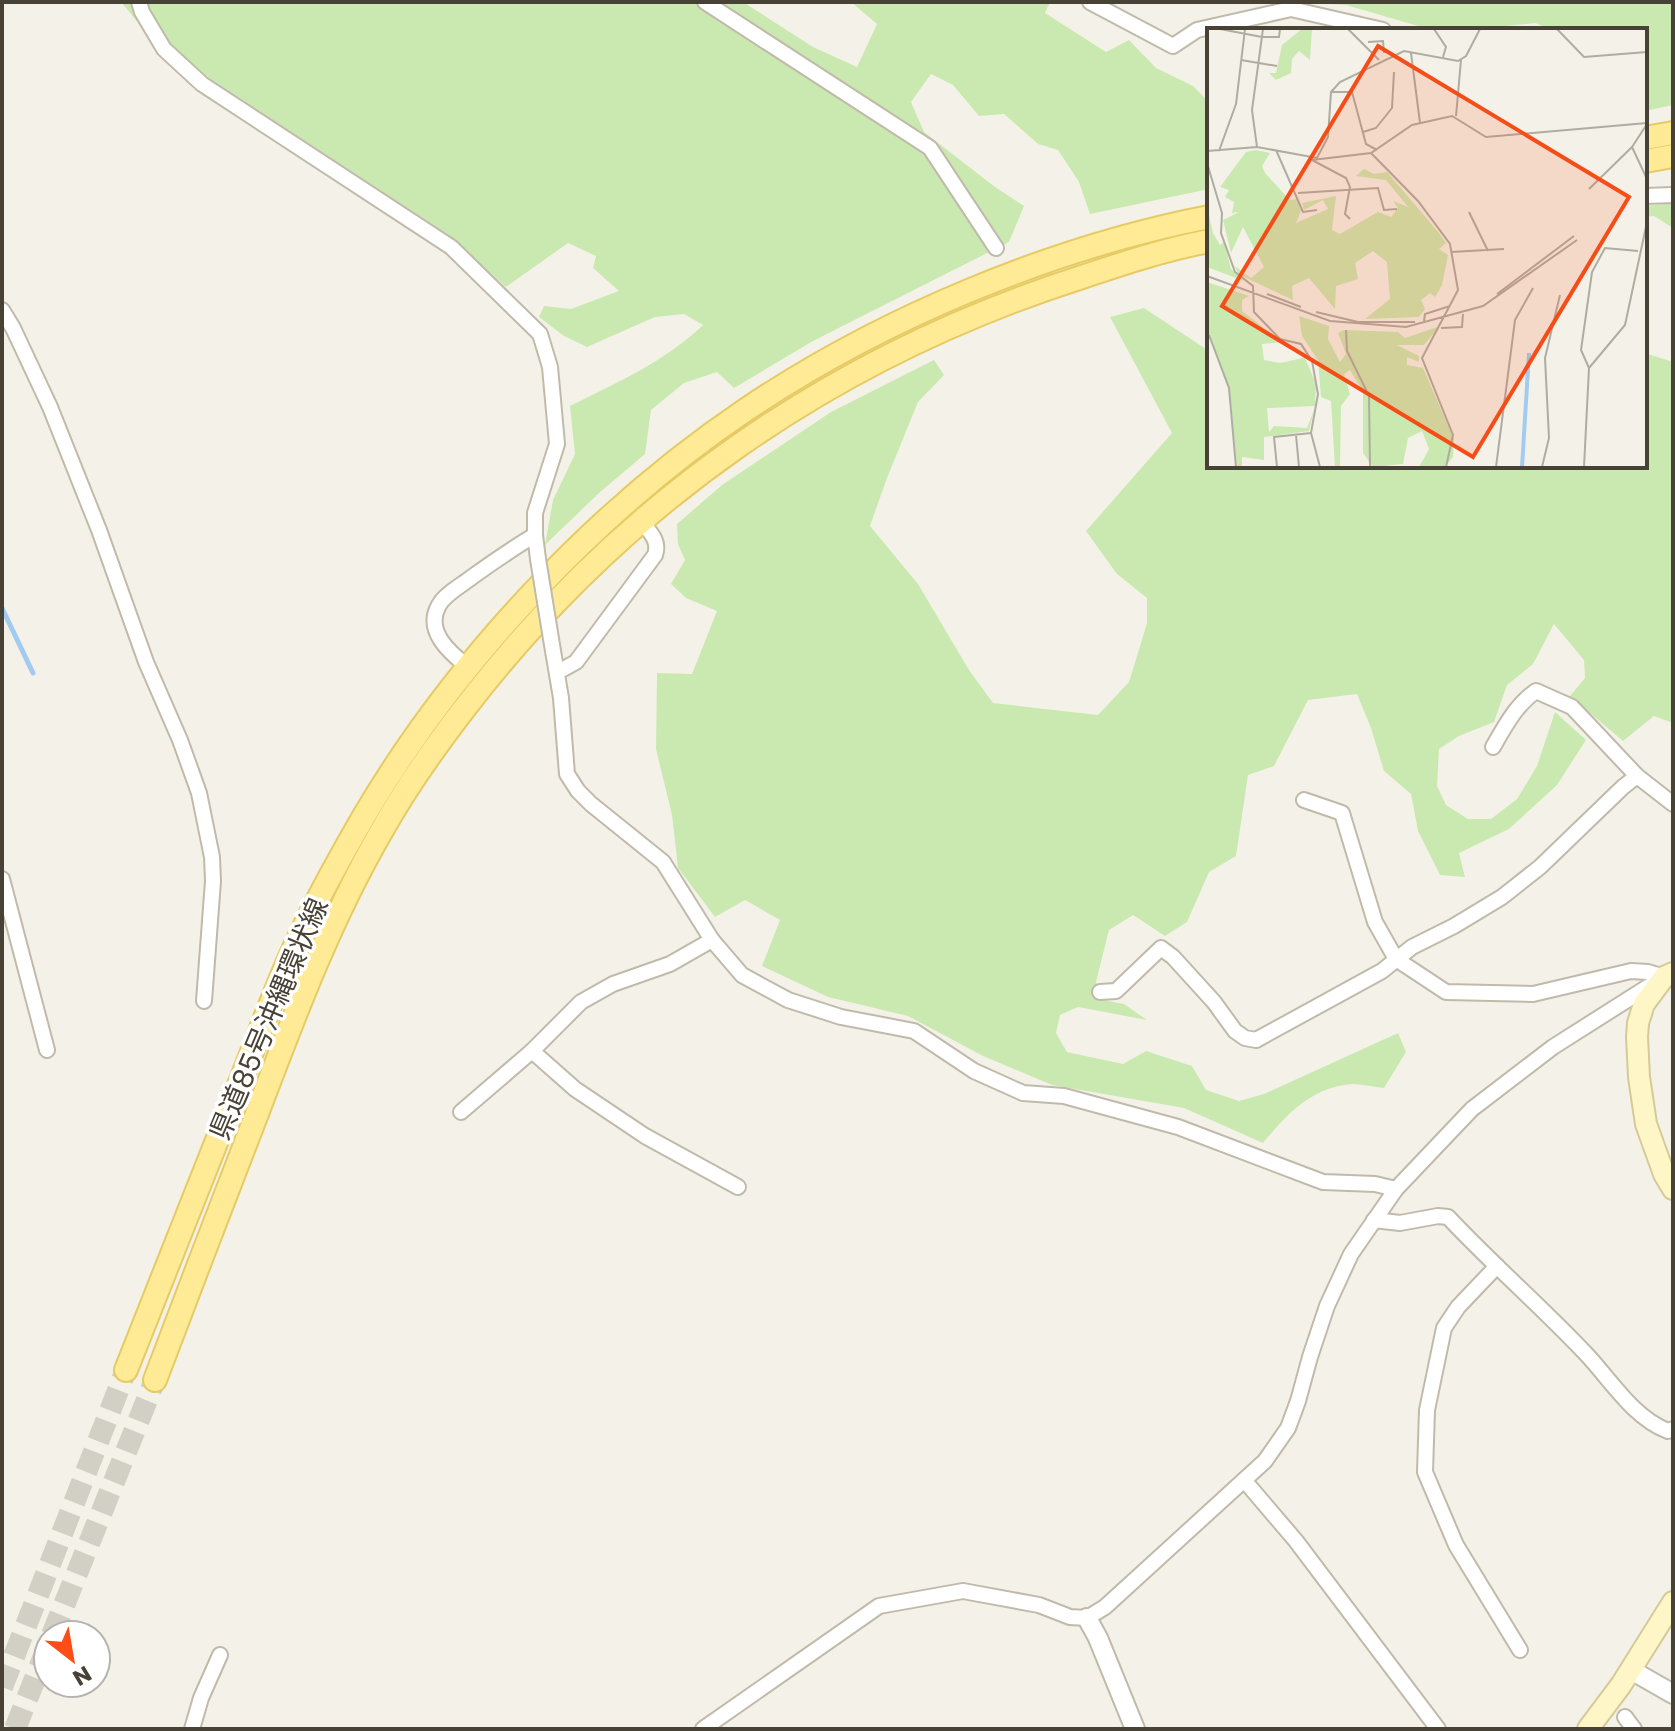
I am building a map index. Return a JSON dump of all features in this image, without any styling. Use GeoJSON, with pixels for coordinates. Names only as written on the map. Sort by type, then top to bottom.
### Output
{"type":"FeatureCollection","features":[{"type":"Feature","properties":{"kind":"main road"},"geometry":{"type":"LineString","coordinates":[[1647,138],[1673,133]]}},
{"type":"Feature","properties":{"kind":"main road"},"geometry":{"type":"LineString","coordinates":[[1647,161],[1673,156]]}},
{"type":"Feature","properties":{"kind":"main road","name":"県道85号沖縄環状線"},"geometry":{"type":"LineString","coordinates":[[126,1370],[291,954],[363,818],[428,718],[515,614],[568,558],[668,467],[746,409],[815,367],[948,299],[1016,272],[1099,245],[1207,217]]}},
{"type":"Feature","properties":{"kind":"main road","name":"県道85号沖縄環状線"},"geometry":{"type":"LineString","coordinates":[[155,1380],[317,961],[381,831],[461,714],[530,630],[584,573],[641,521],[750,437],[794,408],[960,321],[1030,293],[1207,242]]}},
{"type":"Feature","properties":{"kind":"main road"},"geometry":{"type":"LineString","coordinates":[[1668,975],[1644,1004],[1637,1037],[1646,1124],[1664,1174],[1673,1189]]}},
{"type":"Feature","properties":{"kind":"main road"},"geometry":{"type":"LineString","coordinates":[[1588,1729],[1631,1670],[1673,1602]]}},
{"type":"Feature","properties":{"kind":"street"},"geometry":{"type":"LineString","coordinates":[[139,2],[164,49],[202,84],[451,247],[540,334],[550,367],[557,444],[535,513],[535,535],[558,672],[567,774],[591,804],[663,862],[712,940],[742,975],[788,1000],[841,1017],[914,1031],[974,1071],[1023,1093],[1064,1096],[1178,1127],[1323,1182],[1375,1184],[1396,1189]]}},
{"type":"Feature","properties":{"kind":"street"},"geometry":{"type":"LineString","coordinates":[[705,2],[930,148],[996,248]]}},
{"type":"Feature","properties":{"kind":"street"},"geometry":{"type":"LineString","coordinates":[[1090,2],[1173,46],[1197,30],[1291,9],[1374,28]]}},
{"type":"Feature","properties":{"kind":"street"},"geometry":{"type":"LineString","coordinates":[[1647,196],[1673,195]]}},
{"type":"Feature","properties":{"kind":"street"},"geometry":{"type":"LineString","coordinates":[[2,310],[38,381],[77,475],[146,662],[199,793],[212,857],[213,881],[204,1001]]}},
{"type":"Feature","properties":{"kind":"street"},"geometry":{"type":"LineString","coordinates":[[558,672],[576,662],[655,555],[658,547],[656,541],[641,521]]}},
{"type":"Feature","properties":{"kind":"street"},"geometry":{"type":"LineString","coordinates":[[468,667],[443,644],[436,630],[439,604],[505,553],[535,535]]}},
{"type":"Feature","properties":{"kind":"street"},"geometry":{"type":"LineString","coordinates":[[1493,747],[1511,715],[1536,691],[1572,707],[1637,776],[1673,804]]}},
{"type":"Feature","properties":{"kind":"street"},"geometry":{"type":"LineString","coordinates":[[1100,992],[1116,991],[1161,948],[1214,1002],[1235,1031],[1245,1038],[1256,1040],[1382,971],[1412,947],[1502,897],[1540,867],[1637,776]]}},
{"type":"Feature","properties":{"kind":"street"},"geometry":{"type":"LineString","coordinates":[[1304,800],[1342,813],[1375,922],[1396,959],[1446,992],[1533,994],[1631,971],[1668,975]]}},
{"type":"Feature","properties":{"kind":"street"},"geometry":{"type":"LineString","coordinates":[[2,879],[47,1050]]}},
{"type":"Feature","properties":{"kind":"street"},"geometry":{"type":"LineString","coordinates":[[461,1112],[532,1051],[581,1002],[613,984],[670,964],[712,940]]}},
{"type":"Feature","properties":{"kind":"street"},"geometry":{"type":"LineString","coordinates":[[703,1729],[879,1606],[963,1591],[1039,1605],[1070,1617],[1087,1618],[1105,1607],[1265,1461],[1288,1428],[1327,1306],[1351,1254],[1396,1189],[1472,1109],[1553,1047],[1668,975]]}},
{"type":"Feature","properties":{"kind":"street"},"geometry":{"type":"LineString","coordinates":[[532,1051],[575,1089],[645,1136],[738,1187]]}},
{"type":"Feature","properties":{"kind":"street"},"geometry":{"type":"LineString","coordinates":[[1374,1220],[1400,1223],[1448,1217],[1588,1356],[1638,1412],[1655,1426],[1668,1431],[1673,1429]]}},
{"type":"Feature","properties":{"kind":"street"},"geometry":{"type":"LineString","coordinates":[[1497,1266],[1458,1307],[1444,1328],[1427,1410],[1425,1472],[1456,1545],[1520,1650]]}},
{"type":"Feature","properties":{"kind":"street"},"geometry":{"type":"LineString","coordinates":[[1244,1480],[1296,1541],[1438,1729]]}},
{"type":"Feature","properties":{"kind":"street"},"geometry":{"type":"LineString","coordinates":[[1087,1618],[1135,1729]]}},
{"type":"Feature","properties":{"kind":"street"},"geometry":{"type":"LineString","coordinates":[[192,1729],[201,1698],[220,1655]]}},
{"type":"Feature","properties":{"kind":"street"},"geometry":{"type":"LineString","coordinates":[[1631,1670],[1673,1694]]}},
{"type":"Feature","properties":{"kind":"green space"},"geometry":{"type":"Polygon","coordinates":[[[121,2],[743,2],[813,47],[857,67],[877,24],[851,2],[1050,2],[1045,13],[1106,52],[1129,40],[1156,68],[1193,86],[1207,100],[1207,189],[1090,214],[1079,182],[1058,150],[1038,144],[1004,114],[979,116],[953,85],[931,74],[911,102],[924,132],[1024,206],[1009,242],[813,341],[734,388],[717,372],[684,383],[651,410],[645,454],[545,545],[553,500],[575,454],[570,406],[657,360],[703,325],[684,314],[655,317],[587,347],[564,336],[539,317],[544,306],[571,309],[619,291],[593,268],[596,256],[568,243],[506,287],[449,235],[211,79],[145,31],[121,2]]]}},
{"type":"Feature","properties":{"kind":"green space"},"geometry":{"type":"Polygon","coordinates":[[[1291,2],[1673,2],[1673,105],[1647,111],[1647,28],[1549,28],[1535,23],[1487,28],[1418,26],[1346,5],[1291,2]]]}},
{"type":"Feature","properties":{"kind":"green space"},"geometry":{"type":"Polygon","coordinates":[[[1673,203],[1673,228],[1654,216],[1647,217],[1647,206],[1673,203]]]}},
{"type":"Feature","properties":{"kind":"green space"},"geometry":{"type":"Polygon","coordinates":[[[1144,308],[1207,350],[1207,468],[1647,468],[1647,354],[1673,362],[1673,723],[1654,716],[1623,741],[1570,696],[1585,678],[1584,660],[1554,624],[1533,664],[1507,685],[1494,722],[1459,736],[1439,749],[1437,786],[1446,805],[1468,819],[1491,819],[1517,799],[1537,766],[1555,712],[1586,740],[1557,785],[1509,829],[1459,853],[1465,877],[1440,875],[1418,831],[1411,794],[1384,771],[1357,694],[1308,700],[1274,766],[1248,775],[1236,856],[1209,872],[1187,922],[1165,936],[1133,915],[1109,930],[1096,982],[1097,999],[1124,1004],[1147,1020],[1078,1007],[1060,1015],[1056,1033],[1067,1052],[1123,1064],[1146,1051],[1192,1066],[1206,1090],[1239,1101],[1264,1094],[1398,1033],[1406,1052],[1384,1088],[1352,1084],[1325,1090],[1291,1112],[1263,1143],[1184,1108],[1052,1085],[983,1056],[908,1016],[828,997],[762,966],[780,920],[745,900],[715,917],[678,868],[672,815],[656,749],[657,673],[692,674],[717,611],[686,598],[671,584],[685,560],[678,544],[677,524],[722,485],[831,412],[934,360],[944,375],[918,402],[870,526],[918,584],[969,670],[993,703],[1098,715],[1129,682],[1147,623],[1147,598],[1117,574],[1086,531],[1172,433],[1110,317],[1144,308]]]}},
{"type":"Feature","properties":{"kind":"waterway"},"geometry":{"type":"LineString","coordinates":[[2,608],[33,673]]}},
{"type":"Feature","properties":{"kind":"tunnel"},"geometry":{"type":"LineString","coordinates":[[2,1687],[126,1370]]}},
{"type":"Feature","properties":{"kind":"tunnel"},"geometry":{"type":"LineString","coordinates":[[58,1619],[155,1380]]}},
{"type":"Feature","properties":{"kind":"tunnel"},"geometry":{"type":"LineString","coordinates":[[15,1729],[32,1686]]}}]}
